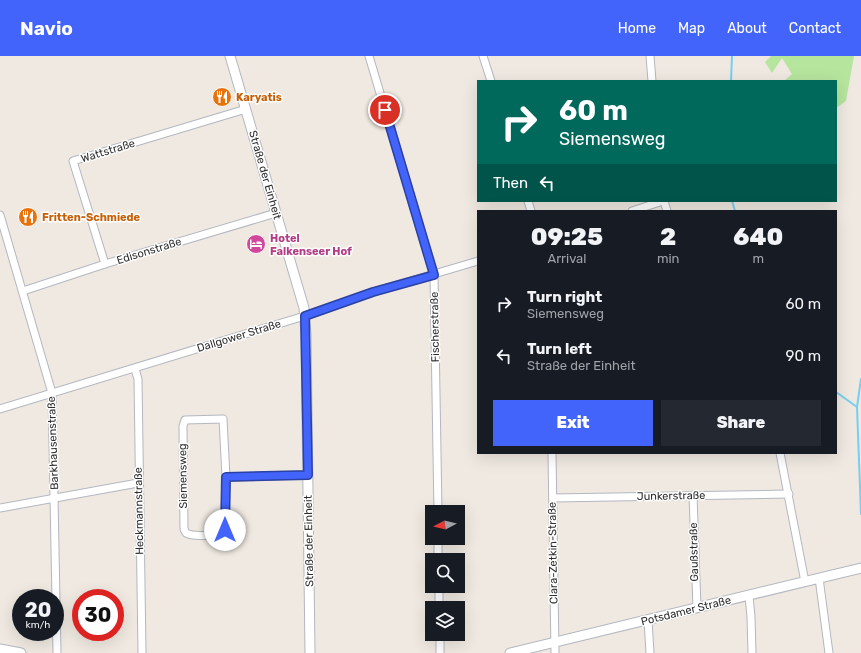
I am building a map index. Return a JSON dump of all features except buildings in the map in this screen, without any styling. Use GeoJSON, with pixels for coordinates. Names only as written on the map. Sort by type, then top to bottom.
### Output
{"type":"FeatureCollection","features":[{"type":"Feature","properties":{"kind":"street","name":"Straße der Einheit"},"geometry":{"type":"LineString","coordinates":[[230,56],[304,308],[310,653]]}},
{"type":"Feature","properties":{"kind":"street","name":"Fischerstraße"},"geometry":{"type":"LineString","coordinates":[[369,56],[434,275],[438,505]]}},
{"type":"Feature","properties":{"kind":"street"},"geometry":{"type":"LineString","coordinates":[[483,56],[491,80]]}},
{"type":"Feature","properties":{"kind":"street"},"geometry":{"type":"LineString","coordinates":[[650,56],[652,80]]}},
{"type":"Feature","properties":{"kind":"street","name":"Wattstraße"},"geometry":{"type":"LineString","coordinates":[[105,264],[73,161],[246,109]]}},
{"type":"Feature","properties":{"kind":"street"},"geometry":{"type":"LineString","coordinates":[[635,210],[660,202]]}},
{"type":"Feature","properties":{"kind":"street","name":"Edisonstraße"},"geometry":{"type":"LineString","coordinates":[[23,291],[105,264],[276,213]]}},
{"type":"Feature","properties":{"kind":"street","name":"Barkhausenstraße"},"geometry":{"type":"LineString","coordinates":[[0,215],[52,393],[57,653]]}},
{"type":"Feature","properties":{"kind":"street","name":"Dallgower Straße"},"geometry":{"type":"LineString","coordinates":[[0,409],[135,369],[305,316],[373,292],[477,261]]}},
{"type":"Feature","properties":{"kind":"street","name":"Heckmannstraße"},"geometry":{"type":"LineString","coordinates":[[135,369],[138,379],[138,483],[142,653]]}},
{"type":"Feature","properties":{"kind":"street","name":"Siemensweg"},"geometry":{"type":"LineString","coordinates":[[223,419],[226,477],[225,530],[218,534],[190,535],[186,533],[184,529],[183,426],[185,420],[223,419]]}},
{"type":"Feature","properties":{"kind":"street","name":"Clara-Zetkin-Straße"},"geometry":{"type":"LineString","coordinates":[[552,454],[555,653]]}},
{"type":"Feature","properties":{"kind":"street"},"geometry":{"type":"LineString","coordinates":[[780,454],[805,582]]}},
{"type":"Feature","properties":{"kind":"street"},"geometry":{"type":"LineString","coordinates":[[226,477],[308,475]]}},
{"type":"Feature","properties":{"kind":"street"},"geometry":{"type":"LineString","coordinates":[[0,508],[138,483]]}},
{"type":"Feature","properties":{"kind":"street","name":"Junkerstraße"},"geometry":{"type":"LineString","coordinates":[[552,498],[789,494]]}},
{"type":"Feature","properties":{"kind":"street","name":"Gaußstraße"},"geometry":{"type":"LineString","coordinates":[[693,496],[696,608]]}},
{"type":"Feature","properties":{"kind":"street","name":"Potsdamer Straße"},"geometry":{"type":"LineString","coordinates":[[510,653],[861,568]]}},
{"type":"Feature","properties":{"kind":"street"},"geometry":{"type":"LineString","coordinates":[[819,578],[830,653]]}},
{"type":"Feature","properties":{"kind":"street"},"geometry":{"type":"LineString","coordinates":[[749,596],[752,653]]}},
{"type":"Feature","properties":{"kind":"street"},"geometry":{"type":"LineString","coordinates":[[648,620],[650,653]]}},
{"type":"Feature","properties":{"kind":"street"},"geometry":{"type":"LineString","coordinates":[[440,641],[440,653]]}},
{"type":"Feature","properties":{"kind":"street"},"geometry":{"type":"LineString","coordinates":[[0,649],[21,653]]}},
{"type":"Feature","properties":{"kind":"green space"},"geometry":{"type":"Polygon","coordinates":[[[771,56],[854,56],[846,101],[837,107],[837,80],[785,80],[792,74],[782,58],[772,73],[765,62],[771,56]]]}},
{"type":"Feature","properties":{"kind":"waterway"},"geometry":{"type":"LineString","coordinates":[[731,80],[732,56]]}},
{"type":"Feature","properties":{"kind":"waterway"},"geometry":{"type":"LineString","coordinates":[[732,202],[735,210]]}},
{"type":"Feature","properties":{"kind":"waterway"},"geometry":{"type":"LineString","coordinates":[[861,379],[857,407],[861,514]]}},
{"type":"Feature","properties":{"kind":"waterway"},"geometry":{"type":"LineString","coordinates":[[837,393],[857,407]]}},
{"type":"Feature","properties":{"kind":"place","name":"Karyatis"},"geometry":{"type":"Point","coordinates":[222,97]}},
{"type":"Feature","properties":{"kind":"place","name":"Fritten-Schmiede"},"geometry":{"type":"Point","coordinates":[28,217]}},
{"type":"Feature","properties":{"kind":"place","name":"Hotel Falkenseer Hof"},"geometry":{"type":"Point","coordinates":[256,244]}},
{"type":"Feature","properties":{"kind":"route"},"geometry":{"type":"LineString","coordinates":[[225,530],[226,477],[308,475],[305,316],[373,292],[434,275],[385,110]]}}]}
